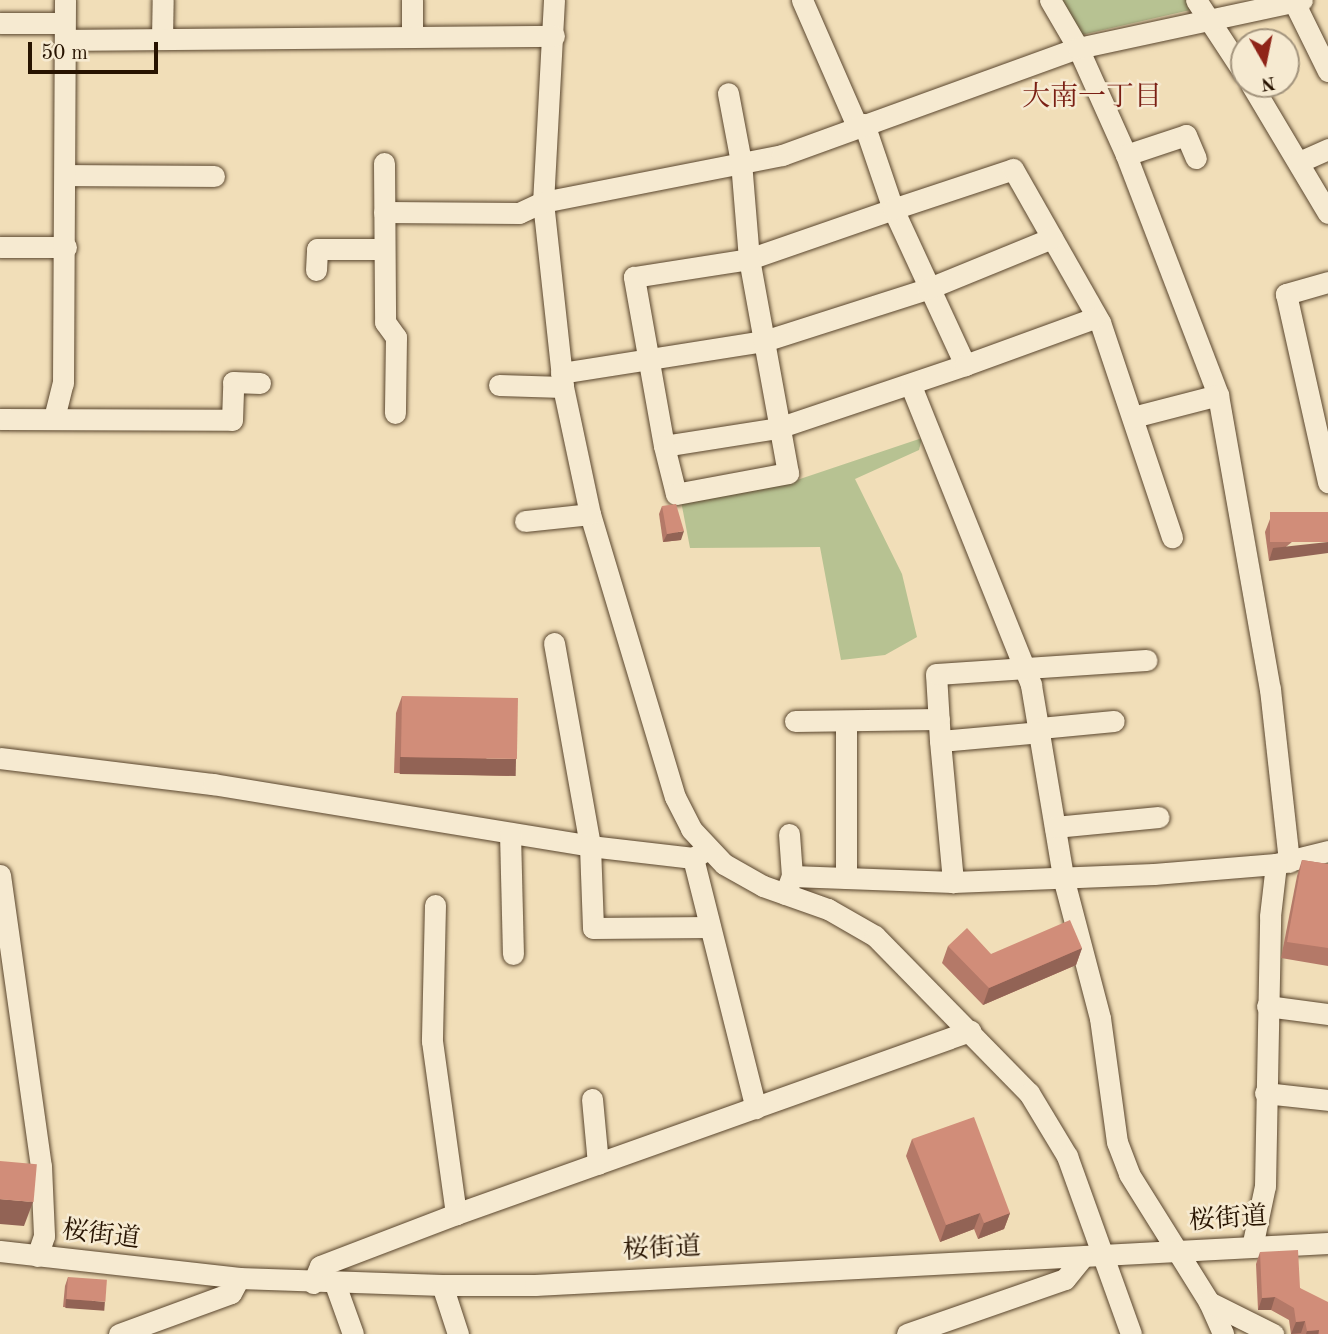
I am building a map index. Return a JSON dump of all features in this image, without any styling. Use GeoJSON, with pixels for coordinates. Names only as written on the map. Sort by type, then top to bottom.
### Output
{"type":"FeatureCollection","features":[{"type":"Feature","properties":{"kind":"street"},"geometry":{"type":"LineString","coordinates":[[54,418],[64,383],[65,0]]}},
{"type":"Feature","properties":{"kind":"street"},"geometry":{"type":"LineString","coordinates":[[162,39],[163,0]]}},
{"type":"Feature","properties":{"kind":"street"},"geometry":{"type":"LineString","coordinates":[[412,0],[412,37]]}},
{"type":"Feature","properties":{"kind":"street"},"geometry":{"type":"LineString","coordinates":[[554,0],[554,36],[542,202],[562,380],[590,514],[675,797],[701,853],[710,928],[756,1108]]}},
{"type":"Feature","properties":{"kind":"street"},"geometry":{"type":"LineString","coordinates":[[802,0],[860,125],[927,289],[965,366]]}},
{"type":"Feature","properties":{"kind":"street"},"geometry":{"type":"LineString","coordinates":[[1051,0],[1078,48],[1126,155],[1218,395],[1270,689],[1283,864],[1267,1006],[1265,1186],[1252,1247]]}},
{"type":"Feature","properties":{"kind":"street"},"geometry":{"type":"LineString","coordinates":[[1196,0],[1230,50]]}},
{"type":"Feature","properties":{"kind":"street"},"geometry":{"type":"LineString","coordinates":[[384,212],[519,213],[542,202],[782,155],[1078,48],[1298,1],[1328,71]]}},
{"type":"Feature","properties":{"kind":"street"},"geometry":{"type":"LineString","coordinates":[[0,23],[65,32],[162,39],[554,36]]}},
{"type":"Feature","properties":{"kind":"street"},"geometry":{"type":"LineString","coordinates":[[728,93],[741,162],[749,259],[788,473],[676,494],[645,359],[634,277],[749,259],[1013,169],[1094,318],[1100,322],[1171,537]]}},
{"type":"Feature","properties":{"kind":"street"},"geometry":{"type":"LineString","coordinates":[[1260,98],[1328,213]]}},
{"type":"Feature","properties":{"kind":"street"},"geometry":{"type":"LineString","coordinates":[[1126,155],[1186,135],[1196,158]]}},
{"type":"Feature","properties":{"kind":"street"},"geometry":{"type":"LineString","coordinates":[[1299,162],[1328,149]]}},
{"type":"Feature","properties":{"kind":"street"},"geometry":{"type":"LineString","coordinates":[[384,163],[384,322],[396,337],[395,413]]}},
{"type":"Feature","properties":{"kind":"street"},"geometry":{"type":"LineString","coordinates":[[66,175],[214,176]]}},
{"type":"Feature","properties":{"kind":"street"},"geometry":{"type":"LineString","coordinates":[[499,385],[562,380],[645,359],[764,341],[927,289],[1052,238]]}},
{"type":"Feature","properties":{"kind":"street"},"geometry":{"type":"LineString","coordinates":[[0,247],[66,247]]}},
{"type":"Feature","properties":{"kind":"street"},"geometry":{"type":"LineString","coordinates":[[316,271],[317,249],[384,249]]}},
{"type":"Feature","properties":{"kind":"street"},"geometry":{"type":"LineString","coordinates":[[1328,282],[1286,293],[1320,413],[1328,482]]}},
{"type":"Feature","properties":{"kind":"street"},"geometry":{"type":"LineString","coordinates":[[664,446],[778,428],[911,386],[1094,318]]}},
{"type":"Feature","properties":{"kind":"street"},"geometry":{"type":"LineString","coordinates":[[0,419],[232,420],[233,382],[260,383]]}},
{"type":"Feature","properties":{"kind":"street"},"geometry":{"type":"LineString","coordinates":[[911,386],[1027,668],[1041,730],[1063,877],[1100,1018],[1117,1142],[1129,1174],[1209,1303],[1223,1334]]}},
{"type":"Feature","properties":{"kind":"street"},"geometry":{"type":"LineString","coordinates":[[1133,417],[1218,395]]}},
{"type":"Feature","properties":{"kind":"street"},"geometry":{"type":"LineString","coordinates":[[525,521],[590,514]]}},
{"type":"Feature","properties":{"kind":"street"},"geometry":{"type":"LineString","coordinates":[[554,643],[590,846],[593,928],[710,928]]}},
{"type":"Feature","properties":{"kind":"street"},"geometry":{"type":"LineString","coordinates":[[953,882],[936,674],[1147,660]]}},
{"type":"Feature","properties":{"kind":"street"},"geometry":{"type":"LineString","coordinates":[[795,721],[939,719]]}},
{"type":"Feature","properties":{"kind":"street"},"geometry":{"type":"LineString","coordinates":[[846,721],[846,878]]}},
{"type":"Feature","properties":{"kind":"street"},"geometry":{"type":"LineString","coordinates":[[940,741],[1114,721]]}},
{"type":"Feature","properties":{"kind":"street"},"geometry":{"type":"LineString","coordinates":[[0,758],[213,784],[590,846],[701,853],[743,877],[788,885],[846,878],[953,882],[1283,864],[1328,851]]}},
{"type":"Feature","properties":{"kind":"street"},"geometry":{"type":"LineString","coordinates":[[1055,827],[1159,817]]}},
{"type":"Feature","properties":{"kind":"street"},"geometry":{"type":"LineString","coordinates":[[510,833],[513,954]]}},
{"type":"Feature","properties":{"kind":"street"},"geometry":{"type":"LineString","coordinates":[[788,885],[789,834]]}},
{"type":"Feature","properties":{"kind":"street"},"geometry":{"type":"LineString","coordinates":[[0,875],[41,1166],[44,1236],[37,1256]]}},
{"type":"Feature","properties":{"kind":"street"},"geometry":{"type":"LineString","coordinates":[[788,885],[874,936],[970,1031],[1044,1112],[1067,1156],[1092,1257],[1131,1334]]}},
{"type":"Feature","properties":{"kind":"street"},"geometry":{"type":"LineString","coordinates":[[435,905],[432,1041],[456,1214]]}},
{"type":"Feature","properties":{"kind":"street"},"geometry":{"type":"LineString","coordinates":[[1267,1006],[1328,1014]]}},
{"type":"Feature","properties":{"kind":"street"},"geometry":{"type":"LineString","coordinates":[[313,1283],[320,1266],[456,1214],[970,1031]]}},
{"type":"Feature","properties":{"kind":"street"},"geometry":{"type":"LineString","coordinates":[[1265,1093],[1328,1100]]}},
{"type":"Feature","properties":{"kind":"street"},"geometry":{"type":"LineString","coordinates":[[592,1099],[598,1164]]}},
{"type":"Feature","properties":{"kind":"street","name":"桜街道"},"geometry":{"type":"LineString","coordinates":[[0,1251],[239,1278],[335,1284],[442,1285],[1092,1257],[1328,1242]]}},
{"type":"Feature","properties":{"kind":"street"},"geometry":{"type":"LineString","coordinates":[[907,1334],[1065,1279],[1092,1257]]}},
{"type":"Feature","properties":{"kind":"street"},"geometry":{"type":"LineString","coordinates":[[120,1334],[231,1293],[239,1278]]}},
{"type":"Feature","properties":{"kind":"street"},"geometry":{"type":"LineString","coordinates":[[335,1284],[353,1334]]}},
{"type":"Feature","properties":{"kind":"street"},"geometry":{"type":"LineString","coordinates":[[442,1285],[458,1334]]}},
{"type":"Feature","properties":{"kind":"street"},"geometry":{"type":"LineString","coordinates":[[1209,1303],[1273,1334]]}},
{"type":"Feature","properties":{"kind":"green space"},"geometry":{"type":"Polygon","coordinates":[[[1056,0],[1193,0],[1199,8],[1077,36],[1056,0]]]}},
{"type":"Feature","properties":{"kind":"green space"},"geometry":{"type":"Polygon","coordinates":[[[922,438],[919,450],[855,479],[902,574],[917,637],[885,655],[841,660],[820,547],[690,548],[681,501],[797,480],[922,438]]]}},
{"type":"Feature","properties":{"kind":"building"},"geometry":{"type":"Polygon","coordinates":[[[676,504],[684,531],[667,534],[662,506],[676,504]]]}},
{"type":"Feature","properties":{"kind":"building"},"geometry":{"type":"Polygon","coordinates":[[[1270,512],[1328,512],[1328,542],[1270,542],[1270,512]]]}},
{"type":"Feature","properties":{"kind":"building"},"geometry":{"type":"Polygon","coordinates":[[[402,696],[518,698],[517,759],[401,757],[402,696]]]}},
{"type":"Feature","properties":{"kind":"building"},"geometry":{"type":"Polygon","coordinates":[[[1302,860],[1328,864],[1328,948],[1287,942],[1302,860]]]}},
{"type":"Feature","properties":{"kind":"building"},"geometry":{"type":"Polygon","coordinates":[[[1070,920],[1082,948],[989,988],[948,946],[967,928],[991,954],[1070,920]]]}},
{"type":"Feature","properties":{"kind":"building"},"geometry":{"type":"Polygon","coordinates":[[[974,1117],[1010,1213],[984,1223],[980,1213],[946,1225],[912,1139],[974,1117]]]}},
{"type":"Feature","properties":{"kind":"building"},"geometry":{"type":"Polygon","coordinates":[[[0,1161],[37,1164],[34,1202],[0,1199],[0,1161]]]}},
{"type":"Feature","properties":{"kind":"building"},"geometry":{"type":"Polygon","coordinates":[[[1298,1250],[1300,1288],[1328,1302],[1328,1334],[1319,1334],[1319,1330],[1307,1331],[1305,1321],[1296,1322],[1294,1308],[1275,1297],[1262,1298],[1260,1252],[1298,1250]]]}},
{"type":"Feature","properties":{"kind":"building"},"geometry":{"type":"Polygon","coordinates":[[[68,1277],[107,1280],[105,1302],[66,1299],[68,1277]]]}},
{"type":"Feature","properties":{"kind":"district","name":"大南一丁目"},"geometry":{"type":"Point","coordinates":[1092,98]}}]}
